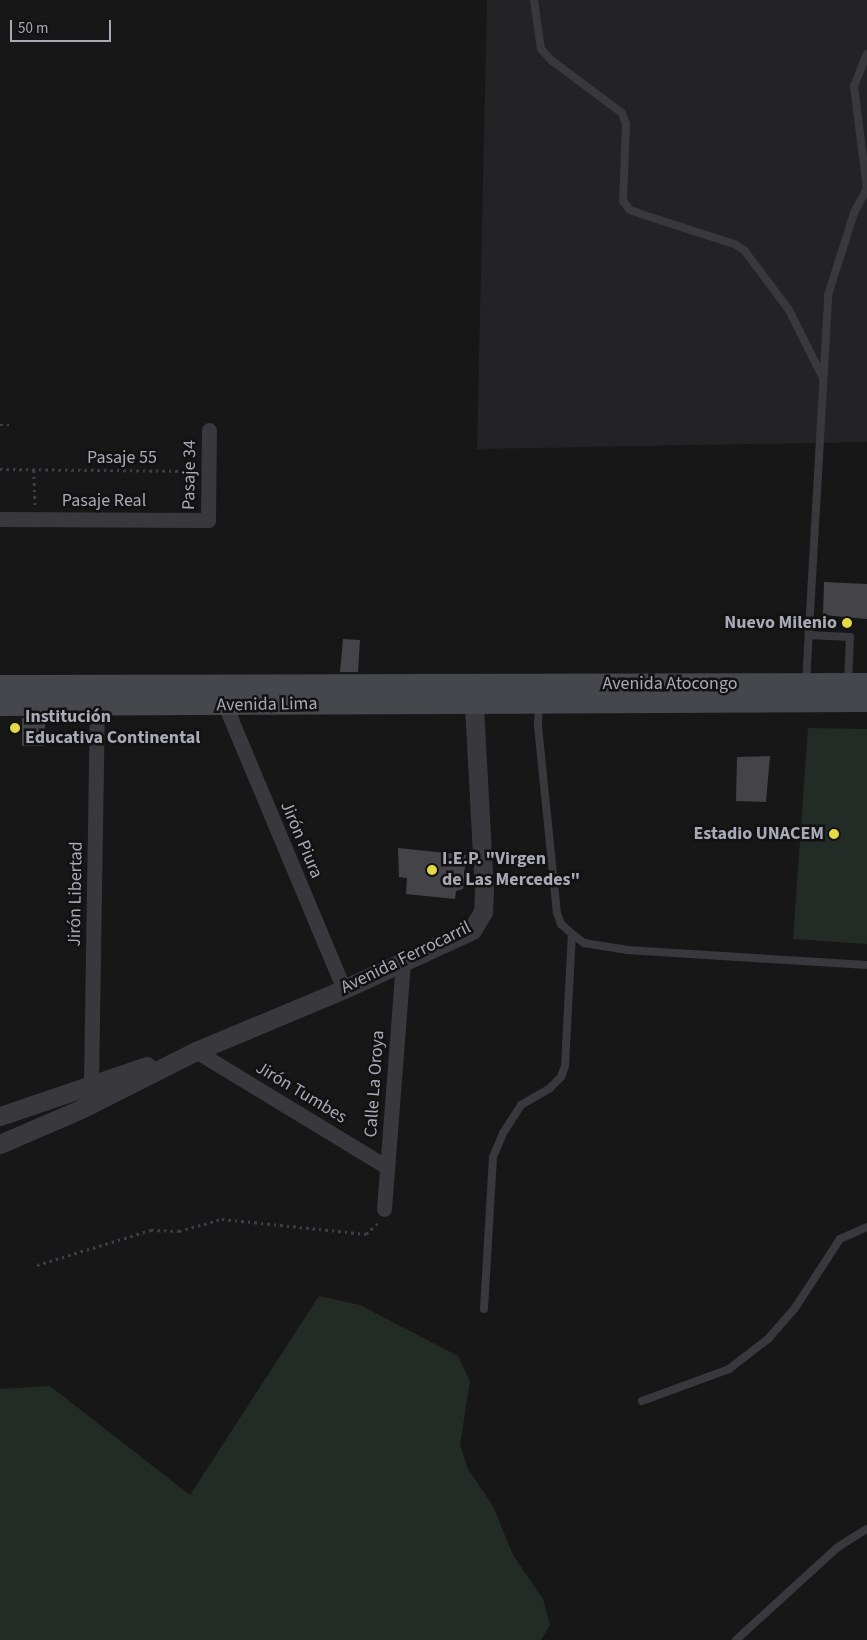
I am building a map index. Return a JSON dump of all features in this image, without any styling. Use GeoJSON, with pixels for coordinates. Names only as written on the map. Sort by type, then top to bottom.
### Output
{"type":"FeatureCollection","features":[{"type":"Feature","properties":{"kind":"main road","name":"Avenida Lima"},"geometry":{"type":"LineString","coordinates":[[0,686],[473,694]]}},
{"type":"Feature","properties":{"kind":"main road","name":"Avenida Atocongo"},"geometry":{"type":"LineString","coordinates":[[473,694],[857,692]]}},
{"type":"Feature","properties":{"kind":"main road","name":"Avenida Lima"},"geometry":{"type":"LineString","coordinates":[[0,705],[225,706],[473,694]]}},
{"type":"Feature","properties":{"kind":"street","name":"Pasaje 34"},"geometry":{"type":"LineString","coordinates":[[208,520],[209,430]]}},
{"type":"Feature","properties":{"kind":"street","name":"Pasaje Real"},"geometry":{"type":"LineString","coordinates":[[0,519],[208,520]]}},
{"type":"Feature","properties":{"kind":"street","name":"Avenida Ferrocarril"},"geometry":{"type":"LineString","coordinates":[[0,1144],[83,1108],[196,1051],[344,989],[472,930],[483,912],[483,842],[473,694]]}},
{"type":"Feature","properties":{"kind":"street","name":"Jirón Libertad"},"geometry":{"type":"LineString","coordinates":[[91,1083],[97,705]]}},
{"type":"Feature","properties":{"kind":"street","name":"Jirón Piura"},"geometry":{"type":"LineString","coordinates":[[225,706],[344,989]]}},
{"type":"Feature","properties":{"kind":"street","name":"Calle La Oroya"},"geometry":{"type":"LineString","coordinates":[[384,1209],[403,962]]}},
{"type":"Feature","properties":{"kind":"street","name":"Avenida Ferrocarril"},"geometry":{"type":"LineString","coordinates":[[0,1116],[91,1083],[196,1051]]}},
{"type":"Feature","properties":{"kind":"street","name":"Jirón Tumbes"},"geometry":{"type":"LineString","coordinates":[[196,1051],[387,1168]]}},
{"type":"Feature","properties":{"kind":"lane"},"geometry":{"type":"LineString","coordinates":[[534,0],[541,49],[551,60],[622,113],[624,118],[623,201],[641,214],[734,244],[744,250],[789,310],[823,378]]}},
{"type":"Feature","properties":{"kind":"lane"},"geometry":{"type":"LineString","coordinates":[[806,693],[828,295],[854,213],[867,189],[854,86],[867,54]]}},
{"type":"Feature","properties":{"kind":"lane"},"geometry":{"type":"LineString","coordinates":[[809,635],[850,637],[857,692]]}},
{"type":"Feature","properties":{"kind":"lane"},"geometry":{"type":"LineString","coordinates":[[543,694],[538,726],[557,913],[561,924],[572,934],[584,942],[627,950],[867,965]]}},
{"type":"Feature","properties":{"kind":"lane"},"geometry":{"type":"LineString","coordinates":[[484,1308],[493,1157],[504,1132],[522,1105],[550,1088],[561,1077],[566,1066],[572,934]]}},
{"type":"Feature","properties":{"kind":"lane"},"geometry":{"type":"LineString","coordinates":[[642,1401],[729,1369],[768,1339],[795,1308],[840,1239],[867,1227]]}},
{"type":"Feature","properties":{"kind":"lane"},"geometry":{"type":"LineString","coordinates":[[736,1640],[838,1547],[867,1529]]}},
{"type":"Feature","properties":{"kind":"path"},"geometry":{"type":"LineString","coordinates":[[0,425],[11,425]]}},
{"type":"Feature","properties":{"kind":"path","name":"Pasaje 55"},"geometry":{"type":"LineString","coordinates":[[0,469],[209,471]]}},
{"type":"Feature","properties":{"kind":"path"},"geometry":{"type":"LineString","coordinates":[[34,470],[36,519]]}},
{"type":"Feature","properties":{"kind":"path"},"geometry":{"type":"LineString","coordinates":[[37,1265],[151,1230],[179,1231],[222,1219],[366,1234],[378,1227],[384,1209]]}},
{"type":"Feature","properties":{"kind":"shaded area"},"geometry":{"type":"Polygon","coordinates":[[[487,0],[867,0],[867,442],[477,449],[487,0]]]}},
{"type":"Feature","properties":{"kind":"shaded area","name":"Estadio UNACEM"},"geometry":{"type":"Polygon","coordinates":[[[808,728],[867,729],[867,944],[793,939],[808,728]]]}},
{"type":"Feature","properties":{"kind":"shaded area"},"geometry":{"type":"Polygon","coordinates":[[[319,1296],[360,1305],[458,1356],[470,1381],[460,1445],[468,1469],[493,1506],[513,1555],[543,1599],[550,1625],[541,1640],[0,1640],[0,1389],[50,1386],[190,1495],[319,1296]]]}},
{"type":"Feature","properties":{"kind":"building"},"geometry":{"type":"Polygon","coordinates":[[[824,582],[867,584],[867,619],[823,615],[824,582]]]}},
{"type":"Feature","properties":{"kind":"building"},"geometry":{"type":"Polygon","coordinates":[[[343,639],[360,640],[358,672],[340,672],[343,639]]]}},
{"type":"Feature","properties":{"kind":"building"},"geometry":{"type":"Polygon","coordinates":[[[22,718],[45,718],[45,746],[22,746],[22,718]]]}},
{"type":"Feature","properties":{"kind":"building"},"geometry":{"type":"Polygon","coordinates":[[[770,756],[766,802],[736,801],[737,757],[770,756]]]}},
{"type":"Feature","properties":{"kind":"building","name":"I.E.P. \"Virgen de Las Mercedes\""},"geometry":{"type":"Polygon","coordinates":[[[398,848],[466,855],[463,889],[456,891],[455,899],[406,894],[407,878],[399,877],[398,848]]]}},
{"type":"Feature","properties":{"kind":"place","name":"Nuevo Milenio"},"geometry":{"type":"Point","coordinates":[847,623]}},
{"type":"Feature","properties":{"kind":"place","name":"Institución Educativa Continental"},"geometry":{"type":"Point","coordinates":[15,728]}},
{"type":"Feature","properties":{"kind":"place","name":"Estadio UNACEM"},"geometry":{"type":"Point","coordinates":[834,834]}},
{"type":"Feature","properties":{"kind":"place","name":"I.E.P. \"Virgen de Las Mercedes\""},"geometry":{"type":"Point","coordinates":[432,870]}}]}
